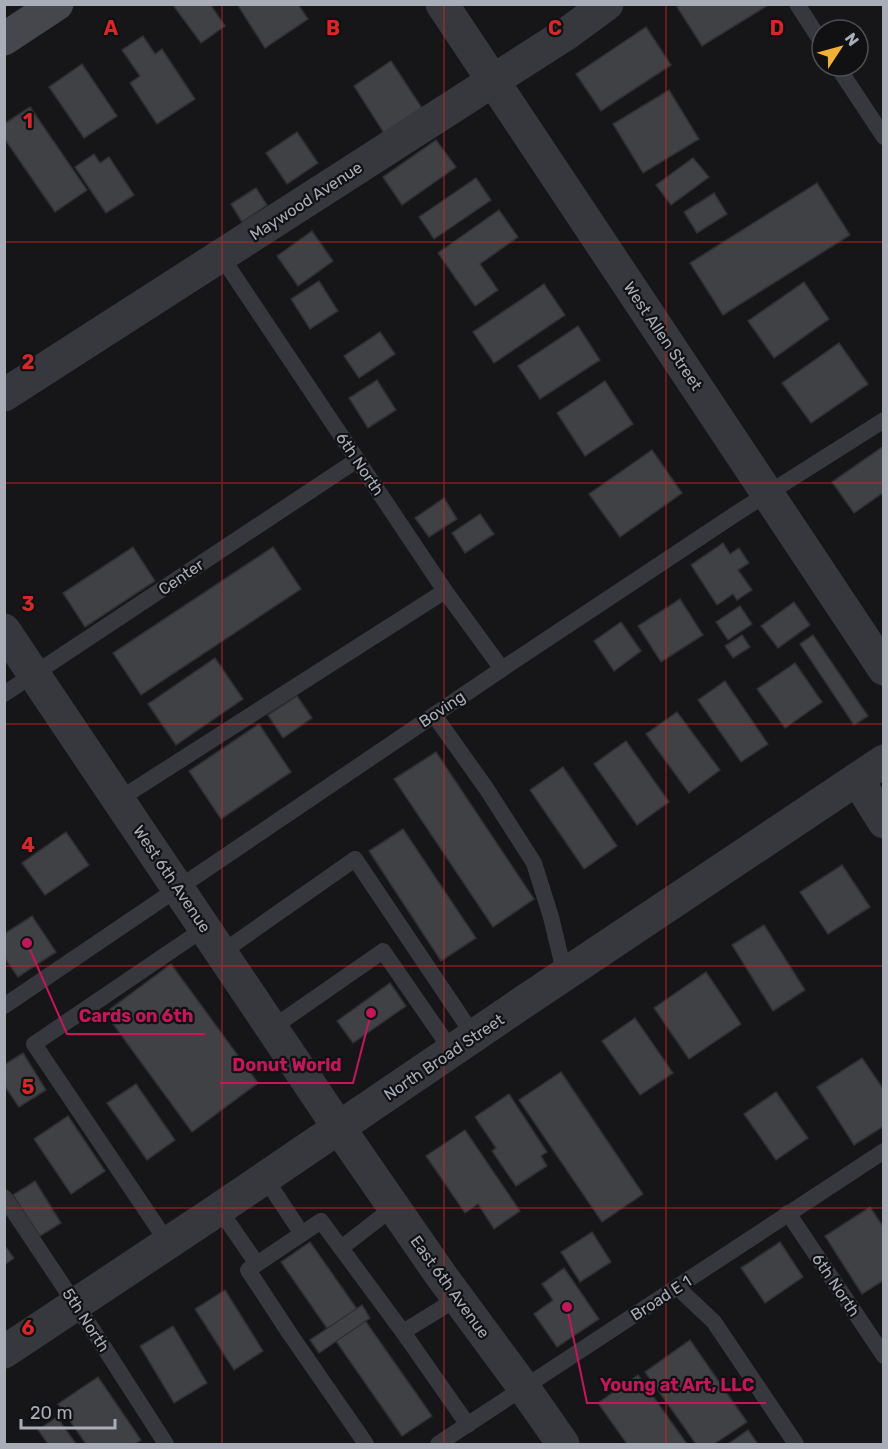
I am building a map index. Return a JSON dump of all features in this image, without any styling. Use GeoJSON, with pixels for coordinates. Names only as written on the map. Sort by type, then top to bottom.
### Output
{"type":"FeatureCollection","features":[{"type":"Feature","properties":{"kind":"main road"},"geometry":{"type":"LineString","coordinates":[[4,39],[57,4]]}},
{"type":"Feature","properties":{"kind":"street","name":"West Allen Street"},"geometry":{"type":"LineString","coordinates":[[442,4],[884,669]]}},
{"type":"Feature","properties":{"kind":"street","name":"Maywood Avenue"},"geometry":{"type":"LineString","coordinates":[[4,395],[569,32],[607,4]]}},
{"type":"Feature","properties":{"kind":"street","name":"West 6th Avenue"},"geometry":{"type":"LineString","coordinates":[[4,630],[339,1128]]}},
{"type":"Feature","properties":{"kind":"street","name":"North Broad Street"},"geometry":{"type":"LineString","coordinates":[[4,1352],[884,761]]}},
{"type":"Feature","properties":{"kind":"street"},"geometry":{"type":"LineString","coordinates":[[857,779],[884,822]]}},
{"type":"Feature","properties":{"kind":"street","name":"East 6th Avenue"},"geometry":{"type":"LineString","coordinates":[[339,1128],[563,1444]]}},
{"type":"Feature","properties":{"kind":"lane"},"geometry":{"type":"LineString","coordinates":[[797,4],[810,24]]}},
{"type":"Feature","properties":{"kind":"lane"},"geometry":{"type":"LineString","coordinates":[[845,78],[884,137]]}},
{"type":"Feature","properties":{"kind":"lane","name":"6th North"},"geometry":{"type":"LineString","coordinates":[[221,256],[445,591],[502,669]]}},
{"type":"Feature","properties":{"kind":"lane","name":"Boving"},"geometry":{"type":"LineString","coordinates":[[4,1006],[502,669],[737,513],[884,420]]}},
{"type":"Feature","properties":{"kind":"lane","name":"Center"},"geometry":{"type":"LineString","coordinates":[[4,694],[357,460]]}},
{"type":"Feature","properties":{"kind":"lane"},"geometry":{"type":"LineString","coordinates":[[118,800],[445,591]]}},
{"type":"Feature","properties":{"kind":"lane"},"geometry":{"type":"LineString","coordinates":[[434,715],[486,788],[534,863],[565,975]]}},
{"type":"Feature","properties":{"kind":"lane"},"geometry":{"type":"LineString","coordinates":[[168,1243],[34,1044],[356,859],[463,1043]]}},
{"type":"Feature","properties":{"kind":"lane"},"geometry":{"type":"LineString","coordinates":[[272,1028],[383,951],[463,1043]]}},
{"type":"Feature","properties":{"kind":"lane","name":"Broad E 1"},"geometry":{"type":"LineString","coordinates":[[438,1444],[884,1150]]}},
{"type":"Feature","properties":{"kind":"lane"},"geometry":{"type":"LineString","coordinates":[[265,1178],[302,1234]]}},
{"type":"Feature","properties":{"kind":"lane","name":"5th North"},"geometry":{"type":"LineString","coordinates":[[4,1197],[166,1444]]}},
{"type":"Feature","properties":{"kind":"lane"},"geometry":{"type":"LineString","coordinates":[[341,1248],[394,1207]]}},
{"type":"Feature","properties":{"kind":"lane"},"geometry":{"type":"LineString","coordinates":[[219,1209],[257,1264]]}},
{"type":"Feature","properties":{"kind":"lane","name":"6th North"},"geometry":{"type":"LineString","coordinates":[[788,1214],[884,1356]]}},
{"type":"Feature","properties":{"kind":"lane"},"geometry":{"type":"LineString","coordinates":[[366,1444],[248,1270],[321,1221],[404,1332],[468,1425]]}},
{"type":"Feature","properties":{"kind":"lane"},"geometry":{"type":"LineString","coordinates":[[677,1287],[714,1322],[796,1444]]}},
{"type":"Feature","properties":{"kind":"lane"},"geometry":{"type":"LineString","coordinates":[[404,1332],[458,1298]]}},
{"type":"Feature","properties":{"kind":"building"},"geometry":{"type":"Polygon","coordinates":[[[210,4],[225,26],[201,43],[173,5],[210,4]]]}},
{"type":"Feature","properties":{"kind":"building"},"geometry":{"type":"Polygon","coordinates":[[[237,4],[298,4],[308,19],[265,48],[237,4]]]}},
{"type":"Feature","properties":{"kind":"building"},"geometry":{"type":"Polygon","coordinates":[[[681,4],[770,4],[702,46],[677,7],[681,4]]]}},
{"type":"Feature","properties":{"kind":"building"},"geometry":{"type":"Polygon","coordinates":[[[646,27],[671,65],[601,111],[576,74],[646,27]]]}},
{"type":"Feature","properties":{"kind":"building"},"geometry":{"type":"Polygon","coordinates":[[[143,36],[155,54],[162,49],[195,99],[157,124],[130,83],[140,76],[122,50],[143,36]]]}},
{"type":"Feature","properties":{"kind":"building"},"geometry":{"type":"Polygon","coordinates":[[[391,61],[422,108],[384,133],[354,86],[391,61]]]}},
{"type":"Feature","properties":{"kind":"building"},"geometry":{"type":"Polygon","coordinates":[[[82,64],[117,116],[84,138],[49,87],[82,64]]]}},
{"type":"Feature","properties":{"kind":"building"},"geometry":{"type":"Polygon","coordinates":[[[669,90],[699,139],[643,173],[613,124],[669,90]]]}},
{"type":"Feature","properties":{"kind":"building"},"geometry":{"type":"Polygon","coordinates":[[[30,107],[87,190],[55,212],[4,138],[4,124],[30,107]]]}},
{"type":"Feature","properties":{"kind":"building"},"geometry":{"type":"Polygon","coordinates":[[[297,132],[318,163],[287,184],[266,153],[297,132]]]}},
{"type":"Feature","properties":{"kind":"building"},"geometry":{"type":"Polygon","coordinates":[[[436,140],[456,167],[402,205],[383,177],[436,140]]]}},
{"type":"Feature","properties":{"kind":"building"},"geometry":{"type":"Polygon","coordinates":[[[94,154],[100,163],[109,157],[134,195],[106,213],[75,167],[94,154]]]}},
{"type":"Feature","properties":{"kind":"building"},"geometry":{"type":"Polygon","coordinates":[[[693,158],[709,177],[671,205],[656,185],[693,158]]]}},
{"type":"Feature","properties":{"kind":"building"},"geometry":{"type":"Polygon","coordinates":[[[476,178],[491,200],[434,239],[419,217],[476,178]]]}},
{"type":"Feature","properties":{"kind":"building"},"geometry":{"type":"Polygon","coordinates":[[[817,183],[850,235],[723,315],[690,263],[817,183]]]}},
{"type":"Feature","properties":{"kind":"building"},"geometry":{"type":"Polygon","coordinates":[[[256,188],[267,205],[242,222],[231,204],[256,188]]]}},
{"type":"Feature","properties":{"kind":"building"},"geometry":{"type":"Polygon","coordinates":[[[714,193],[727,214],[697,233],[684,212],[714,193]]]}},
{"type":"Feature","properties":{"kind":"building"},"geometry":{"type":"Polygon","coordinates":[[[499,210],[518,237],[480,264],[498,290],[475,306],[438,253],[499,210]]]}},
{"type":"Feature","properties":{"kind":"building"},"geometry":{"type":"Polygon","coordinates":[[[312,231],[333,261],[298,286],[277,256],[312,231]]]}},
{"type":"Feature","properties":{"kind":"building"},"geometry":{"type":"Polygon","coordinates":[[[319,281],[338,311],[310,329],[291,299],[319,281]]]}},
{"type":"Feature","properties":{"kind":"building"},"geometry":{"type":"Polygon","coordinates":[[[804,282],[829,319],[774,358],[748,321],[804,282]]]}},
{"type":"Feature","properties":{"kind":"building"},"geometry":{"type":"Polygon","coordinates":[[[544,284],[565,315],[494,363],[473,332],[544,284]]]}},
{"type":"Feature","properties":{"kind":"building"},"geometry":{"type":"Polygon","coordinates":[[[578,326],[600,360],[540,399],[518,366],[578,326]]]}},
{"type":"Feature","properties":{"kind":"building"},"geometry":{"type":"Polygon","coordinates":[[[380,332],[395,354],[359,378],[344,356],[380,332]]]}},
{"type":"Feature","properties":{"kind":"building"},"geometry":{"type":"Polygon","coordinates":[[[839,343],[868,384],[811,423],[782,383],[839,343]]]}},
{"type":"Feature","properties":{"kind":"building"},"geometry":{"type":"Polygon","coordinates":[[[377,380],[396,410],[368,428],[349,398],[377,380]]]}},
{"type":"Feature","properties":{"kind":"building"},"geometry":{"type":"Polygon","coordinates":[[[605,381],[633,424],[585,456],[557,413],[605,381]]]}},
{"type":"Feature","properties":{"kind":"building"},"geometry":{"type":"Polygon","coordinates":[[[884,446],[884,492],[854,513],[832,482],[884,446]]]}},
{"type":"Feature","properties":{"kind":"building"},"geometry":{"type":"Polygon","coordinates":[[[652,450],[682,493],[620,537],[589,494],[652,450]]]}},
{"type":"Feature","properties":{"kind":"building"},"geometry":{"type":"Polygon","coordinates":[[[444,498],[457,519],[429,537],[415,518],[444,498]]]}},
{"type":"Feature","properties":{"kind":"building"},"geometry":{"type":"Polygon","coordinates":[[[480,514],[494,534],[465,553],[452,533],[480,514]]]}},
{"type":"Feature","properties":{"kind":"building"},"geometry":{"type":"Polygon","coordinates":[[[723,543],[730,554],[739,548],[749,563],[738,570],[752,590],[737,600],[733,594],[717,605],[691,565],[723,543]]]}},
{"type":"Feature","properties":{"kind":"building"},"geometry":{"type":"Polygon","coordinates":[[[133,547],[155,581],[85,627],[63,593],[133,547]]]}},
{"type":"Feature","properties":{"kind":"building"},"geometry":{"type":"Polygon","coordinates":[[[273,547],[301,589],[141,695],[113,653],[273,547]]]}},
{"type":"Feature","properties":{"kind":"building"},"geometry":{"type":"Polygon","coordinates":[[[680,599],[703,635],[661,662],[638,626],[680,599]]]}},
{"type":"Feature","properties":{"kind":"building"},"geometry":{"type":"Polygon","coordinates":[[[794,602],[810,625],[778,648],[761,626],[794,602]]]}},
{"type":"Feature","properties":{"kind":"building"},"geometry":{"type":"Polygon","coordinates":[[[740,606],[752,624],[728,640],[716,622],[740,606]]]}},
{"type":"Feature","properties":{"kind":"building"},"geometry":{"type":"Polygon","coordinates":[[[621,622],[641,651],[614,671],[594,641],[621,622]]]}},
{"type":"Feature","properties":{"kind":"building"},"geometry":{"type":"Polygon","coordinates":[[[742,635],[750,647],[733,658],[725,646],[742,635]]]}},
{"type":"Feature","properties":{"kind":"building"},"geometry":{"type":"Polygon","coordinates":[[[813,635],[868,716],[854,725],[800,644],[813,635]]]}},
{"type":"Feature","properties":{"kind":"building"},"geometry":{"type":"Polygon","coordinates":[[[215,658],[243,699],[176,745],[148,704],[215,658]]]}},
{"type":"Feature","properties":{"kind":"building"},"geometry":{"type":"Polygon","coordinates":[[[795,663],[822,702],[785,728],[757,689],[795,663]]]}},
{"type":"Feature","properties":{"kind":"building"},"geometry":{"type":"Polygon","coordinates":[[[725,681],[768,744],[741,762],[698,700],[725,681]]]}},
{"type":"Feature","properties":{"kind":"building"},"geometry":{"type":"Polygon","coordinates":[[[297,696],[312,718],[283,738],[268,715],[297,696]]]}},
{"type":"Feature","properties":{"kind":"building"},"geometry":{"type":"Polygon","coordinates":[[[677,712],[720,770],[689,793],[646,734],[677,712]]]}},
{"type":"Feature","properties":{"kind":"building"},"geometry":{"type":"Polygon","coordinates":[[[259,724],[291,772],[221,819],[189,771],[259,724]]]}},
{"type":"Feature","properties":{"kind":"building"},"geometry":{"type":"Polygon","coordinates":[[[626,741],[669,802],[637,825],[594,764],[626,741]]]}},
{"type":"Feature","properties":{"kind":"building"},"geometry":{"type":"Polygon","coordinates":[[[436,752],[534,899],[493,927],[394,779],[436,752]]]}},
{"type":"Feature","properties":{"kind":"building"},"geometry":{"type":"Polygon","coordinates":[[[563,767],[617,846],[584,869],[530,790],[563,767]]]}},
{"type":"Feature","properties":{"kind":"building"},"geometry":{"type":"Polygon","coordinates":[[[403,829],[476,938],[441,961],[369,851],[403,829]]]}},
{"type":"Feature","properties":{"kind":"building"},"geometry":{"type":"Polygon","coordinates":[[[66,832],[89,865],[45,895],[22,863],[66,832]]]}},
{"type":"Feature","properties":{"kind":"building"},"geometry":{"type":"Polygon","coordinates":[[[842,865],[870,907],[828,934],[800,892],[842,865]]]}},
{"type":"Feature","properties":{"kind":"building"},"geometry":{"type":"Polygon","coordinates":[[[32,916],[56,952],[18,977],[4,957],[4,934],[32,916]]]}},
{"type":"Feature","properties":{"kind":"building"},"geometry":{"type":"Polygon","coordinates":[[[764,925],[805,990],[773,1011],[732,945],[764,925]]]}},
{"type":"Feature","properties":{"kind":"building"},"geometry":{"type":"Polygon","coordinates":[[[171,964],[258,1083],[192,1132],[105,1013],[171,964]]]}},
{"type":"Feature","properties":{"kind":"building"},"geometry":{"type":"Polygon","coordinates":[[[706,972],[741,1024],[689,1059],[654,1008],[706,972]]]}},
{"type":"Feature","properties":{"kind":"building"},"geometry":{"type":"Polygon","coordinates":[[[390,983],[406,1006],[353,1043],[337,1021],[390,983]]]}},
{"type":"Feature","properties":{"kind":"building"},"geometry":{"type":"Polygon","coordinates":[[[635,1018],[673,1073],[640,1095],[602,1041],[635,1018]]]}},
{"type":"Feature","properties":{"kind":"building"},"geometry":{"type":"Polygon","coordinates":[[[23,1053],[46,1090],[19,1107],[4,1085],[4,1065],[23,1053]]]}},
{"type":"Feature","properties":{"kind":"building"},"geometry":{"type":"Polygon","coordinates":[[[862,1058],[884,1090],[884,1126],[854,1145],[817,1087],[862,1058]]]}},
{"type":"Feature","properties":{"kind":"building"},"geometry":{"type":"Polygon","coordinates":[[[561,1072],[643,1194],[602,1222],[519,1100],[561,1072]]]}},
{"type":"Feature","properties":{"kind":"building"},"geometry":{"type":"Polygon","coordinates":[[[136,1084],[175,1140],[147,1160],[107,1103],[136,1084]]]}},
{"type":"Feature","properties":{"kind":"building"},"geometry":{"type":"Polygon","coordinates":[[[776,1092],[808,1138],[776,1160],[744,1114],[776,1092]]]}},
{"type":"Feature","properties":{"kind":"building"},"geometry":{"type":"Polygon","coordinates":[[[509,1094],[547,1152],[541,1156],[547,1166],[516,1186],[492,1151],[496,1148],[475,1117],[509,1094]]]}},
{"type":"Feature","properties":{"kind":"building"},"geometry":{"type":"Polygon","coordinates":[[[68,1116],[105,1171],[71,1194],[34,1139],[68,1116]]]}},
{"type":"Feature","properties":{"kind":"building"},"geometry":{"type":"Polygon","coordinates":[[[465,1130],[520,1211],[494,1229],[478,1204],[465,1213],[426,1156],[465,1130]]]}},
{"type":"Feature","properties":{"kind":"building"},"geometry":{"type":"Polygon","coordinates":[[[35,1181],[61,1223],[40,1236],[13,1195],[35,1181]]]}},
{"type":"Feature","properties":{"kind":"building"},"geometry":{"type":"Polygon","coordinates":[[[870,1207],[884,1228],[884,1280],[862,1294],[825,1236],[870,1207]]]}},
{"type":"Feature","properties":{"kind":"building"},"geometry":{"type":"Polygon","coordinates":[[[592,1232],[611,1262],[580,1282],[561,1252],[592,1232]]]}},
{"type":"Feature","properties":{"kind":"building"},"geometry":{"type":"Polygon","coordinates":[[[310,1242],[432,1416],[402,1436],[281,1262],[310,1242]]]}},
{"type":"Feature","properties":{"kind":"building"},"geometry":{"type":"Polygon","coordinates":[[[780,1242],[803,1277],[765,1303],[741,1268],[780,1242]]]}},
{"type":"Feature","properties":{"kind":"building"},"geometry":{"type":"Polygon","coordinates":[[[4,1245],[14,1258],[4,1265],[4,1245]]]}},
{"type":"Feature","properties":{"kind":"building"},"geometry":{"type":"Polygon","coordinates":[[[564,1268],[599,1319],[557,1347],[534,1314],[553,1300],[542,1284],[564,1268]]]}},
{"type":"Feature","properties":{"kind":"building"},"geometry":{"type":"Polygon","coordinates":[[[225,1290],[263,1351],[234,1370],[195,1309],[225,1290]]]}},
{"type":"Feature","properties":{"kind":"building"},"geometry":{"type":"Polygon","coordinates":[[[362,1305],[370,1318],[319,1353],[310,1340],[362,1305]]]}},
{"type":"Feature","properties":{"kind":"building"},"geometry":{"type":"Polygon","coordinates":[[[173,1326],[207,1383],[174,1403],[140,1346],[173,1326]]]}},
{"type":"Feature","properties":{"kind":"building"},"geometry":{"type":"Polygon","coordinates":[[[690,1340],[747,1422],[714,1444],[696,1444],[645,1372],[690,1340]]]}},
{"type":"Feature","properties":{"kind":"building"},"geometry":{"type":"Polygon","coordinates":[[[638,1375],[687,1444],[627,1444],[598,1403],[638,1375]]]}},
{"type":"Feature","properties":{"kind":"building"},"geometry":{"type":"Polygon","coordinates":[[[98,1377],[141,1440],[135,1444],[86,1444],[58,1404],[98,1377]]]}},
{"type":"Feature","properties":{"kind":"building"},"geometry":{"type":"Polygon","coordinates":[[[57,1417],[76,1444],[48,1444],[38,1430],[57,1417]]]}},
{"type":"Feature","properties":{"kind":"building"},"geometry":{"type":"Polygon","coordinates":[[[748,1430],[758,1444],[728,1444],[748,1430]]]}},
{"type":"Feature","properties":{"kind":"place","name":"Cards on 6th"},"geometry":{"type":"Point","coordinates":[27,943]}},
{"type":"Feature","properties":{"kind":"place","name":"Donut World"},"geometry":{"type":"Point","coordinates":[371,1013]}},
{"type":"Feature","properties":{"kind":"place","name":"Young at Art, LLC"},"geometry":{"type":"Point","coordinates":[567,1307]}}]}
